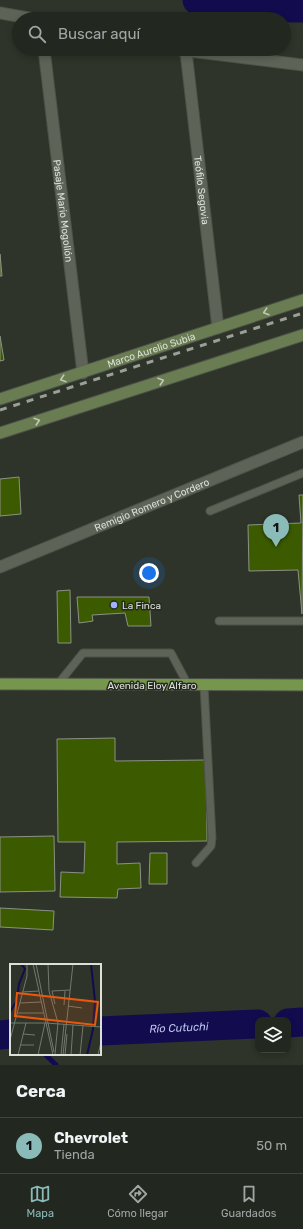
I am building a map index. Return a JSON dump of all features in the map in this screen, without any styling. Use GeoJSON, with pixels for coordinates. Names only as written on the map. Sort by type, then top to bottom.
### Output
{"type":"FeatureCollection","features":[{"type":"Feature","properties":{"kind":"main road","name":"Marco Aurelio Subia"},"geometry":{"type":"LineString","coordinates":[[0,400],[303,300]]}},
{"type":"Feature","properties":{"kind":"main road"},"geometry":{"type":"LineString","coordinates":[[0,433],[303,335]]}},
{"type":"Feature","properties":{"kind":"main road","name":"Avenida Eloy Alfaro"},"geometry":{"type":"LineString","coordinates":[[0,684],[303,685]]}},
{"type":"Feature","properties":{"kind":"street"},"geometry":{"type":"LineString","coordinates":[[0,13],[12,15]]}},
{"type":"Feature","properties":{"kind":"street","name":"Pasaje Mario Mogollón"},"geometry":{"type":"LineString","coordinates":[[45,56],[83,372]]}},
{"type":"Feature","properties":{"kind":"street","name":"Teófilo Segovia"},"geometry":{"type":"LineString","coordinates":[[186,56],[218,328]]}},
{"type":"Feature","properties":{"kind":"street"},"geometry":{"type":"LineString","coordinates":[[222,56],[303,65]]}},
{"type":"Feature","properties":{"kind":"street","name":"Remigio Romero y Cordero"},"geometry":{"type":"LineString","coordinates":[[0,567],[303,442]]}},
{"type":"Feature","properties":{"kind":"lane"},"geometry":{"type":"LineString","coordinates":[[210,511],[303,473]]}},
{"type":"Feature","properties":{"kind":"lane"},"geometry":{"type":"LineString","coordinates":[[219,621],[303,621]]}},
{"type":"Feature","properties":{"kind":"lane"},"geometry":{"type":"LineString","coordinates":[[58,684],[83,653],[171,653],[188,685]]}},
{"type":"Feature","properties":{"kind":"lane"},"geometry":{"type":"LineString","coordinates":[[196,863],[211,846],[212,838],[204,685]]}},
{"type":"Feature","properties":{"kind":"building"},"geometry":{"type":"Polygon","coordinates":[[[0,254],[2,276],[0,276],[0,254]]]}},
{"type":"Feature","properties":{"kind":"building"},"geometry":{"type":"Polygon","coordinates":[[[0,336],[4,360],[0,361],[0,336]]]}},
{"type":"Feature","properties":{"kind":"building"},"geometry":{"type":"Polygon","coordinates":[[[19,477],[21,514],[0,516],[0,479],[19,477]]]}},
{"type":"Feature","properties":{"kind":"building"},"geometry":{"type":"Polygon","coordinates":[[[299,495],[303,495],[302,614],[298,570],[249,571],[248,525],[301,523],[299,495]]]}},
{"type":"Feature","properties":{"kind":"building"},"geometry":{"type":"Polygon","coordinates":[[[70,590],[71,643],[58,643],[57,591],[70,590]]]}},
{"type":"Feature","properties":{"kind":"building","name":"La Finca"},"geometry":{"type":"Polygon","coordinates":[[[77,597],[149,597],[151,626],[128,626],[125,613],[92,615],[93,621],[79,623],[77,597]]]}},
{"type":"Feature","properties":{"kind":"building"},"geometry":{"type":"Polygon","coordinates":[[[115,738],[115,761],[206,760],[207,841],[117,842],[117,864],[140,863],[141,888],[118,889],[117,898],[60,897],[61,872],[84,873],[85,842],[58,842],[57,739],[115,738]]]}},
{"type":"Feature","properties":{"kind":"building"},"geometry":{"type":"Polygon","coordinates":[[[54,836],[55,891],[0,892],[0,837],[54,836]]]}},
{"type":"Feature","properties":{"kind":"building"},"geometry":{"type":"Polygon","coordinates":[[[150,853],[167,853],[167,884],[149,884],[150,853]]]}},
{"type":"Feature","properties":{"kind":"building"},"geometry":{"type":"Polygon","coordinates":[[[0,908],[54,911],[53,930],[0,927],[0,908]]]}},
{"type":"Feature","properties":{"kind":"waterway"},"geometry":{"type":"LineString","coordinates":[[197,0],[212,7],[303,8]]}},
{"type":"Feature","properties":{"kind":"waterway","name":"Río Cutuchi"},"geometry":{"type":"LineString","coordinates":[[291,1023],[303,1022]]}},
{"type":"Feature","properties":{"kind":"waterway","name":"Río Cutuchi"},"geometry":{"type":"LineString","coordinates":[[101,1031],[255,1024]]}},
{"type":"Feature","properties":{"kind":"waterway","name":"Río Cutuchi"},"geometry":{"type":"LineString","coordinates":[[0,1035],[10,1034]]}},
{"type":"Feature","properties":{"kind":"waterway"},"geometry":{"type":"LineString","coordinates":[[46,1055],[56,1065]]}},
{"type":"Feature","properties":{"kind":"railway"},"geometry":{"type":"LineString","coordinates":[[0,410],[303,313]]}},
{"type":"Feature","properties":{"kind":"place","name":"Chevrolet"},"geometry":{"type":"Point","coordinates":[276,547]}},
{"type":"Feature","properties":{"kind":"place","name":"La Finca"},"geometry":{"type":"Point","coordinates":[114,605]}}]}
